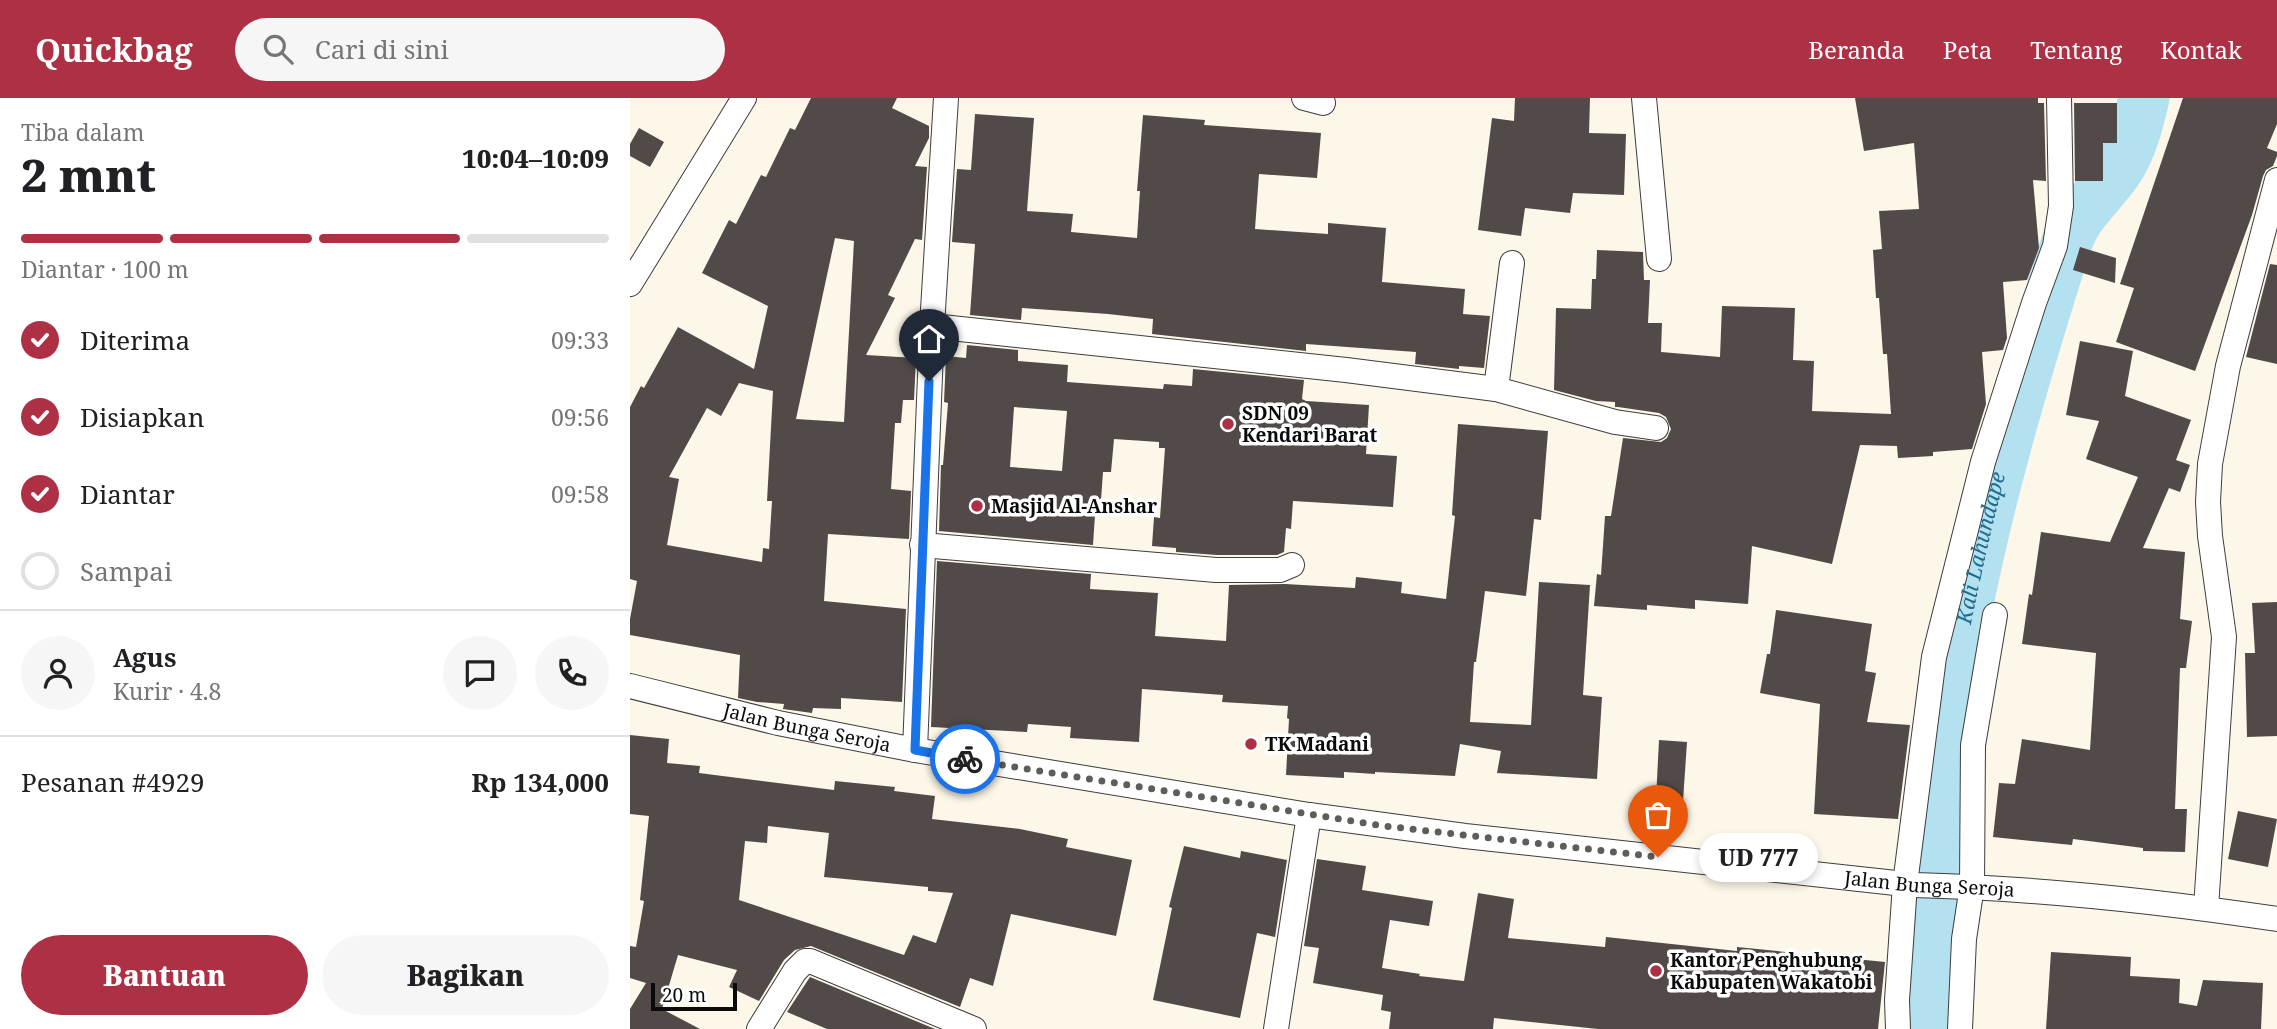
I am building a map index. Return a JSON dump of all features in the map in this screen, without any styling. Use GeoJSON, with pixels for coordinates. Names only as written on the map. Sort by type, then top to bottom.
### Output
{"type":"FeatureCollection","features":[{"type":"Feature","properties":{"kind":"street"},"geometry":{"type":"LineString","coordinates":[[630,284],[744,98]]}},
{"type":"Feature","properties":{"kind":"street"},"geometry":{"type":"LineString","coordinates":[[915,750],[932,326],[946,98]]}},
{"type":"Feature","properties":{"kind":"street"},"geometry":{"type":"LineString","coordinates":[[1644,98],[1659,258]]}},
{"type":"Feature","properties":{"kind":"street"},"geometry":{"type":"LineString","coordinates":[[1898,1029],[1897,1000],[1934,657],[1983,462],[2055,246],[2061,206],[2059,98]]}},
{"type":"Feature","properties":{"kind":"street"},"geometry":{"type":"LineString","coordinates":[[2206,908],[2224,637],[2210,536],[2210,464],[2228,366],[2277,180]]}},
{"type":"Feature","properties":{"kind":"street"},"geometry":{"type":"LineString","coordinates":[[1496,389],[1512,263]]}},
{"type":"Feature","properties":{"kind":"street"},"geometry":{"type":"LineString","coordinates":[[932,326],[1346,370],[1496,389],[1615,422],[1656,428]]}},
{"type":"Feature","properties":{"kind":"street"},"geometry":{"type":"LineString","coordinates":[[922,545],[1216,570],[1280,570],[1292,565]]}},
{"type":"Feature","properties":{"kind":"street"},"geometry":{"type":"LineString","coordinates":[[1960,1029],[1973,745],[1995,615]]}},
{"type":"Feature","properties":{"kind":"street","name":"Jalan Bunga Seroja"},"geometry":{"type":"LineString","coordinates":[[630,687],[778,723],[915,750],[1309,815],[1465,836],[1910,884],[1968,886],[2206,908],[2277,919]]}},
{"type":"Feature","properties":{"kind":"street"},"geometry":{"type":"LineString","coordinates":[[1276,1029],[1309,815]]}},
{"type":"Feature","properties":{"kind":"street"},"geometry":{"type":"LineString","coordinates":[[760,1029],[795,971],[805,961],[974,1029]]}},
{"type":"Feature","properties":{"kind":"building"},"geometry":{"type":"Polygon","coordinates":[[[811,98],[897,98],[892,108],[929,126],[929,138],[915,166],[927,167],[922,240],[915,239],[888,295],[895,298],[866,355],[916,358],[914,400],[903,400],[901,423],[895,423],[891,489],[911,491],[909,539],[828,534],[824,601],[906,609],[902,702],[841,698],[841,709],[813,708],[812,713],[783,709],[784,704],[738,698],[740,655],[630,635],[637,581],[630,579],[630,407],[641,386],[644,388],[678,327],[754,369],[768,306],[702,273],[729,220],[736,224],[761,175],[766,177],[790,128],[795,130],[811,98]],[[835,238],[796,419],[844,422],[854,241],[835,238]],[[739,383],[721,416],[707,408],[669,477],[679,479],[667,545],[762,562],[763,548],[769,549],[772,501],[767,501],[773,391],[739,383]]]}},
{"type":"Feature","properties":{"kind":"building"},"geometry":{"type":"Polygon","coordinates":[[[1515,98],[1590,98],[1589,133],[1626,134],[1624,195],[1573,193],[1570,213],[1525,208],[1521,236],[1478,230],[1492,118],[1514,121],[1515,98]]]}},
{"type":"Feature","properties":{"kind":"building"},"geometry":{"type":"Polygon","coordinates":[[[1855,98],[2038,98],[2038,103],[2044,103],[2046,181],[2033,180],[2039,248],[2027,280],[2003,282],[2007,338],[2003,350],[1982,352],[1986,404],[1972,449],[1933,452],[1933,456],[1898,458],[1897,446],[1860,445],[1832,564],[1752,546],[1748,604],[1695,600],[1695,609],[1647,605],[1647,610],[1594,606],[1597,574],[1601,575],[1605,516],[1611,516],[1623,438],[1661,442],[1667,438],[1671,429],[1666,417],[1659,413],[1615,407],[1615,402],[1596,401],[1554,390],[1556,308],[1591,309],[1597,250],[1643,252],[1644,280],[1650,280],[1648,323],[1662,323],[1661,352],[1720,357],[1722,306],[1795,308],[1793,360],[1814,361],[1812,411],[1891,414],[1887,354],[1883,354],[1873,250],[1882,249],[1879,211],[1919,209],[1914,143],[1864,151],[1855,98]]]}},
{"type":"Feature","properties":{"kind":"building"},"geometry":{"type":"Polygon","coordinates":[[[2183,98],[2277,98],[2277,124],[2267,148],[2277,152],[2277,156],[2273,166],[2266,170],[2263,176],[2252,215],[2195,371],[2116,342],[2134,288],[2120,284],[2183,98]]]}},
{"type":"Feature","properties":{"kind":"building"},"geometry":{"type":"Polygon","coordinates":[[[2074,103],[2117,103],[2117,143],[2103,143],[2103,181],[2075,181],[2074,103]]]}},
{"type":"Feature","properties":{"kind":"building"},"geometry":{"type":"Polygon","coordinates":[[[975,114],[1034,118],[1027,211],[1073,214],[1071,232],[1137,238],[1140,191],[1137,191],[1143,115],[1205,120],[1204,125],[1321,133],[1317,178],[1259,174],[1255,229],[1328,234],[1328,223],[1386,228],[1382,282],[1465,289],[1463,314],[1490,316],[1484,368],[1459,366],[1459,369],[1415,364],[1416,352],[1306,344],[1306,351],[1152,334],[1153,319],[1108,314],[1022,308],[1021,320],[970,315],[975,244],[952,242],[957,169],[971,170],[975,114]]]}},
{"type":"Feature","properties":{"kind":"building"},"geometry":{"type":"Polygon","coordinates":[[[639,128],[664,142],[650,167],[630,156],[630,144],[639,128]]]}},
{"type":"Feature","properties":{"kind":"building"},"geometry":{"type":"Polygon","coordinates":[[[2080,247],[2116,258],[2115,283],[2073,270],[2080,247]]]}},
{"type":"Feature","properties":{"kind":"building"},"geometry":{"type":"Polygon","coordinates":[[[2270,264],[2277,265],[2277,364],[2246,357],[2270,264]]]}},
{"type":"Feature","properties":{"kind":"building"},"geometry":{"type":"Polygon","coordinates":[[[2080,341],[2133,351],[2125,396],[2191,420],[2176,460],[2190,465],[2180,492],[2169,488],[2143,548],[2185,552],[2180,619],[2192,621],[2186,668],[2180,668],[2175,809],[2187,809],[2185,852],[2143,851],[2143,848],[2073,839],[2072,845],[1993,837],[1999,783],[2015,784],[2022,739],[2090,750],[2096,653],[2022,644],[2041,532],[2110,542],[2138,477],[2086,459],[2099,421],[2066,415],[2080,341]]]}},
{"type":"Feature","properties":{"kind":"building"},"geometry":{"type":"Polygon","coordinates":[[[967,345],[1018,350],[1018,361],[1068,365],[1067,382],[1163,389],[1164,384],[1192,386],[1193,369],[1304,380],[1302,399],[1306,401],[1369,405],[1366,454],[1397,456],[1393,507],[1293,501],[1291,529],[1286,528],[1284,552],[1277,555],[1217,555],[1176,552],[1176,548],[1152,546],[1154,517],[1160,518],[1165,448],[1159,448],[1159,442],[1114,439],[1111,472],[1103,472],[1101,500],[1096,500],[1093,545],[939,531],[941,465],[948,403],[944,402],[946,356],[966,358],[967,345]],[[1014,407],[1010,467],[1062,471],[1067,411],[1014,407]]]}},
{"type":"Feature","properties":{"kind":"building"},"geometry":{"type":"Polygon","coordinates":[[[1458,424],[1548,431],[1541,520],[1534,519],[1526,596],[1485,591],[1474,662],[1470,722],[1531,725],[1539,582],[1590,585],[1583,695],[1602,697],[1597,779],[1497,773],[1501,751],[1460,744],[1455,776],[1375,772],[1344,772],[1344,778],[1286,775],[1288,706],[1222,702],[1223,695],[1142,689],[1139,742],[1070,738],[1071,727],[1028,724],[1027,732],[931,727],[937,561],[1091,574],[1090,589],[1158,593],[1155,636],[1226,641],[1229,585],[1285,584],[1355,588],[1356,577],[1402,582],[1401,593],[1446,599],[1455,516],[1452,515],[1458,424]]]}},
{"type":"Feature","properties":{"kind":"building"},"geometry":{"type":"Polygon","coordinates":[[[2277,602],[2277,736],[2247,737],[2245,653],[2255,653],[2252,603],[2277,602]]]}},
{"type":"Feature","properties":{"kind":"building"},"geometry":{"type":"Polygon","coordinates":[[[1776,610],[1872,624],[1865,671],[1876,673],[1867,722],[1910,725],[1898,819],[1814,814],[1820,704],[1760,693],[1767,654],[1770,654],[1776,610]]]}},
{"type":"Feature","properties":{"kind":"building"},"geometry":{"type":"Polygon","coordinates":[[[630,735],[669,739],[667,763],[700,766],[699,773],[834,790],[835,781],[895,787],[894,791],[935,796],[932,819],[1020,829],[1068,839],[1066,847],[1132,860],[1116,936],[1011,914],[993,986],[970,978],[960,1007],[811,946],[795,950],[784,960],[759,1001],[729,987],[737,970],[678,955],[662,1009],[700,1029],[630,1029],[630,1009],[646,983],[630,978],[630,946],[636,947],[644,901],[640,900],[649,816],[630,814],[630,735]],[[768,826],[767,843],[745,841],[739,900],[904,955],[913,935],[936,943],[953,893],[928,891],[928,887],[824,877],[829,833],[768,826]]]}},
{"type":"Feature","properties":{"kind":"building"},"geometry":{"type":"Polygon","coordinates":[[[1659,740],[1687,742],[1683,801],[1656,799],[1659,740]]]}},
{"type":"Feature","properties":{"kind":"building"},"geometry":{"type":"Polygon","coordinates":[[[2238,811],[2277,819],[2268,867],[2228,859],[2238,811]]]}},
{"type":"Feature","properties":{"kind":"building"},"geometry":{"type":"Polygon","coordinates":[[[1184,846],[1240,858],[1241,851],[1287,860],[1275,937],[1257,933],[1240,1018],[1153,1000],[1172,908],[1169,907],[1184,846]]]}},
{"type":"Feature","properties":{"kind":"building"},"geometry":{"type":"Polygon","coordinates":[[[1317,859],[1366,866],[1362,890],[1433,901],[1429,926],[1390,920],[1382,968],[1420,974],[1419,976],[1464,981],[1478,893],[1514,899],[1508,938],[1605,947],[1606,937],[1737,951],[1737,947],[1885,962],[1878,1029],[1598,1029],[1494,1018],[1493,1029],[1389,1029],[1391,1012],[1381,1010],[1383,995],[1313,983],[1319,948],[1304,946],[1317,859]]]}},
{"type":"Feature","properties":{"kind":"building"},"geometry":{"type":"Polygon","coordinates":[[[2051,952],[2131,957],[2130,976],[2180,979],[2179,1003],[2197,1006],[2203,980],[2263,983],[2261,1029],[2046,1029],[2051,952]]]}},
{"type":"Feature","properties":{"kind":"building"},"geometry":{"type":"Polygon","coordinates":[[[810,977],[935,1029],[827,1029],[787,1012],[810,977]]]}},
{"type":"Feature","properties":{"kind":"waterway","name":"Kali Lahundape"},"geometry":{"type":"LineString","coordinates":[[1936,1029],[1933,910],[1936,821],[1947,724],[1971,591],[2002,460],[2065,247],[2076,222],[2124,160],[2144,98]]}},
{"type":"Feature","properties":{"kind":"way so far"},"geometry":{"type":"LineString","coordinates":[[965,759],[1384,826],[1658,857]]}},
{"type":"Feature","properties":{"kind":"place","name":"SDN 09 Kendari Barat"},"geometry":{"type":"Point","coordinates":[1228,424]}},
{"type":"Feature","properties":{"kind":"place","name":"Masjid Al-Anshar"},"geometry":{"type":"Point","coordinates":[977,506]}},
{"type":"Feature","properties":{"kind":"place","name":"TK Madani"},"geometry":{"type":"Point","coordinates":[1251,744]}},
{"type":"Feature","properties":{"kind":"place","name":"UD 777"},"geometry":{"type":"Point","coordinates":[1658,857]}},
{"type":"Feature","properties":{"kind":"place","name":"Kantor Penghubung Kabupaten Wakatobi"},"geometry":{"type":"Point","coordinates":[1656,971]}},
{"type":"Feature","properties":{"kind":"route"},"geometry":{"type":"LineString","coordinates":[[929,381],[915,750],[965,759]]}}]}
